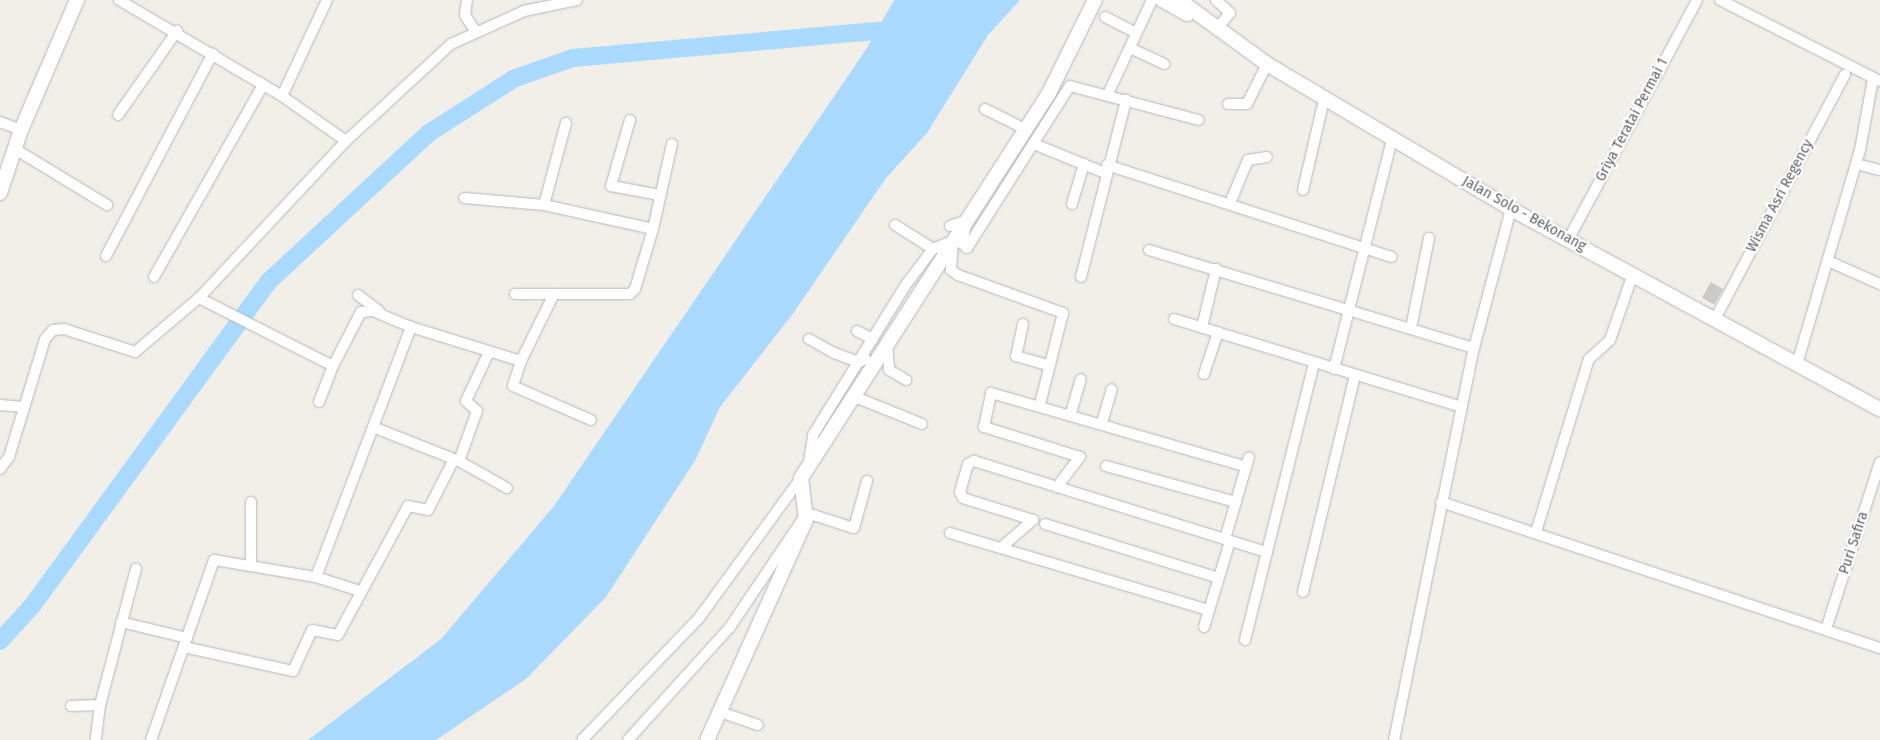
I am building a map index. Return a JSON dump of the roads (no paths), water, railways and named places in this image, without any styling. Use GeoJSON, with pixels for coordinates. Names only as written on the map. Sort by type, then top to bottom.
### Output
{"type":"FeatureCollection","features":[{"type":"Feature","properties":{"kind":"street"},"geometry":{"type":"LineString","coordinates":[[0,193],[21,130],[77,0]]}},
{"type":"Feature","properties":{"kind":"street"},"geometry":{"type":"LineString","coordinates":[[119,0],[213,53],[282,96],[346,141]]}},
{"type":"Feature","properties":{"kind":"street"},"geometry":{"type":"LineString","coordinates":[[282,96],[327,0]]}},
{"type":"Feature","properties":{"kind":"street"},"geometry":{"type":"LineString","coordinates":[[467,0],[465,15],[475,31]]}},
{"type":"Feature","properties":{"kind":"street"},"geometry":{"type":"LineString","coordinates":[[0,469],[5,467],[45,339],[53,330],[64,329],[135,352],[198,298],[346,141],[419,70],[475,31],[524,11],[577,0]]}},
{"type":"Feature","properties":{"kind":"street"},"geometry":{"type":"LineString","coordinates":[[582,740],[699,618],[804,473],[1048,95],[1095,0]]}},
{"type":"Feature","properties":{"kind":"street"},"geometry":{"type":"LineString","coordinates":[[1108,94],[1152,0]]}},
{"type":"Feature","properties":{"kind":"street"},"geometry":{"type":"LineString","coordinates":[[1162,0],[1230,35]]}},
{"type":"Feature","properties":{"kind":"street","name":"Jalan Solo - Bekonang"},"geometry":{"type":"LineString","coordinates":[[1180,0],[1219,26],[1267,64],[1324,100],[1511,209],[1880,409]]}},
{"type":"Feature","properties":{"kind":"street"},"geometry":{"type":"LineString","coordinates":[[1216,0],[1230,13],[1219,26]]}},
{"type":"Feature","properties":{"kind":"street","name":"Griya Teratai Permai 1"},"geometry":{"type":"LineString","coordinates":[[1568,240],[1697,0]]}},
{"type":"Feature","properties":{"kind":"street"},"geometry":{"type":"LineString","coordinates":[[1720,0],[1736,4],[1876,80],[1856,164],[1797,364]]}},
{"type":"Feature","properties":{"kind":"street"},"geometry":{"type":"LineString","coordinates":[[1105,18],[1136,33]]}},
{"type":"Feature","properties":{"kind":"street"},"geometry":{"type":"LineString","coordinates":[[118,115],[177,31]]}},
{"type":"Feature","properties":{"kind":"street"},"geometry":{"type":"LineString","coordinates":[[1130,48],[1165,64]]}},
{"type":"Feature","properties":{"kind":"street"},"geometry":{"type":"LineString","coordinates":[[106,256],[213,53]]}},
{"type":"Feature","properties":{"kind":"street"},"geometry":{"type":"LineString","coordinates":[[1228,104],[1247,104],[1267,64]]}},
{"type":"Feature","properties":{"kind":"street","name":"Wisma Asri Regency"},"geometry":{"type":"LineString","coordinates":[[1715,319],[1845,74]]}},
{"type":"Feature","properties":{"kind":"street"},"geometry":{"type":"LineString","coordinates":[[154,277],[263,85]]}},
{"type":"Feature","properties":{"kind":"street"},"geometry":{"type":"LineString","coordinates":[[967,220],[962,243],[966,248],[1070,86],[1108,94],[1199,120]]}},
{"type":"Feature","properties":{"kind":"street"},"geometry":{"type":"LineString","coordinates":[[1081,277],[1106,169],[1126,100]]}},
{"type":"Feature","properties":{"kind":"street"},"geometry":{"type":"LineString","coordinates":[[1303,190],[1324,100]]}},
{"type":"Feature","properties":{"kind":"street"},"geometry":{"type":"LineString","coordinates":[[985,109],[1025,129]]}},
{"type":"Feature","properties":{"kind":"street"},"geometry":{"type":"LineString","coordinates":[[630,120],[611,186],[660,195]]}},
{"type":"Feature","properties":{"kind":"street"},"geometry":{"type":"LineString","coordinates":[[0,122],[21,130]]}},
{"type":"Feature","properties":{"kind":"street"},"geometry":{"type":"LineString","coordinates":[[544,205],[566,123]]}},
{"type":"Feature","properties":{"kind":"street"},"geometry":{"type":"LineString","coordinates":[[1334,369],[1351,309],[1392,139]]}},
{"type":"Feature","properties":{"kind":"street"},"geometry":{"type":"LineString","coordinates":[[514,294],[633,293],[653,229],[672,144]]}},
{"type":"Feature","properties":{"kind":"street"},"geometry":{"type":"LineString","coordinates":[[1034,144],[1084,164],[1230,203],[1392,257]]}},
{"type":"Feature","properties":{"kind":"street"},"geometry":{"type":"LineString","coordinates":[[15,149],[107,205]]}},
{"type":"Feature","properties":{"kind":"street"},"geometry":{"type":"LineString","coordinates":[[1230,203],[1248,160],[1267,157]]}},
{"type":"Feature","properties":{"kind":"street"},"geometry":{"type":"LineString","coordinates":[[1072,204],[1084,164]]}},
{"type":"Feature","properties":{"kind":"street"},"geometry":{"type":"LineString","coordinates":[[1856,164],[1880,170]]}},
{"type":"Feature","properties":{"kind":"street"},"geometry":{"type":"LineString","coordinates":[[464,198],[544,205],[653,229]]}},
{"type":"Feature","properties":{"kind":"street"},"geometry":{"type":"LineString","coordinates":[[1394,740],[1441,502],[1474,348],[1511,209]]}},
{"type":"Feature","properties":{"kind":"street"},"geometry":{"type":"LineString","coordinates":[[950,226],[967,220]]}},
{"type":"Feature","properties":{"kind":"street"},"geometry":{"type":"LineString","coordinates":[[895,226],[933,248]]}},
{"type":"Feature","properties":{"kind":"street"},"geometry":{"type":"LineString","coordinates":[[1411,328],[1430,238]]}},
{"type":"Feature","properties":{"kind":"street"},"geometry":{"type":"LineString","coordinates":[[707,740],[805,504],[804,473],[812,436],[933,248],[953,242]]}},
{"type":"Feature","properties":{"kind":"street"},"geometry":{"type":"LineString","coordinates":[[953,242],[950,270],[958,275],[1063,312],[1040,404]]}},
{"type":"Feature","properties":{"kind":"street"},"geometry":{"type":"LineString","coordinates":[[1149,250],[1216,268],[1474,348]]}},
{"type":"Feature","properties":{"kind":"street"},"geometry":{"type":"LineString","coordinates":[[1828,261],[1880,284]]}},
{"type":"Feature","properties":{"kind":"street"},"geometry":{"type":"LineString","coordinates":[[1202,327],[1216,268]]}},
{"type":"Feature","properties":{"kind":"street"},"geometry":{"type":"LineString","coordinates":[[1536,532],[1589,359],[1610,340],[1633,274]]}},
{"type":"Feature","properties":{"kind":"street"},"geometry":{"type":"LineString","coordinates":[[554,294],[521,361],[513,386],[591,420]]}},
{"type":"Feature","properties":{"kind":"street"},"geometry":{"type":"LineString","coordinates":[[358,295],[411,327]]}},
{"type":"Feature","properties":{"kind":"street"},"geometry":{"type":"LineString","coordinates":[[198,298],[333,366]]}},
{"type":"Feature","properties":{"kind":"street"},"geometry":{"type":"LineString","coordinates":[[319,402],[333,366],[361,312],[373,311],[411,327],[521,361]]}},
{"type":"Feature","properties":{"kind":"street"},"geometry":{"type":"LineString","coordinates":[[1174,318],[1355,376],[1461,407]]}},
{"type":"Feature","properties":{"kind":"street"},"geometry":{"type":"LineString","coordinates":[[1023,324],[1016,356],[1050,366]]}},
{"type":"Feature","properties":{"kind":"street"},"geometry":{"type":"LineString","coordinates":[[316,577],[411,327]]}},
{"type":"Feature","properties":{"kind":"street"},"geometry":{"type":"LineString","coordinates":[[857,331],[873,339]]}},
{"type":"Feature","properties":{"kind":"street"},"geometry":{"type":"LineString","coordinates":[[1204,374],[1218,332]]}},
{"type":"Feature","properties":{"kind":"street"},"geometry":{"type":"LineString","coordinates":[[809,339],[859,362]]}},
{"type":"Feature","properties":{"kind":"street"},"geometry":{"type":"LineString","coordinates":[[859,362],[884,348]]}},
{"type":"Feature","properties":{"kind":"street"},"geometry":{"type":"LineString","coordinates":[[884,348],[889,370],[906,380]]}},
{"type":"Feature","properties":{"kind":"street"},"geometry":{"type":"LineString","coordinates":[[121,622],[185,642],[293,671],[309,632],[317,629],[336,636],[409,504],[428,510],[456,460],[477,411],[466,401],[489,352]]}},
{"type":"Feature","properties":{"kind":"street"},"geometry":{"type":"LineString","coordinates":[[1245,640],[1314,363]]}},
{"type":"Feature","properties":{"kind":"street"},"geometry":{"type":"LineString","coordinates":[[1303,592],[1355,376]]}},
{"type":"Feature","properties":{"kind":"street"},"geometry":{"type":"LineString","coordinates":[[1070,414],[1081,379]]}},
{"type":"Feature","properties":{"kind":"street"},"geometry":{"type":"LineString","coordinates":[[1102,423],[1112,389]]}},
{"type":"Feature","properties":{"kind":"street"},"geometry":{"type":"LineString","coordinates":[[1057,487],[1080,457],[982,425],[991,393],[1040,404],[1102,423],[1248,462],[1204,627]]}},
{"type":"Feature","properties":{"kind":"street"},"geometry":{"type":"LineString","coordinates":[[854,397],[922,424]]}},
{"type":"Feature","properties":{"kind":"street"},"geometry":{"type":"LineString","coordinates":[[0,405],[24,407]]}},
{"type":"Feature","properties":{"kind":"street"},"geometry":{"type":"LineString","coordinates":[[373,427],[456,460],[507,488]]}},
{"type":"Feature","properties":{"kind":"street"},"geometry":{"type":"LineString","coordinates":[[1003,546],[1033,520],[963,498],[960,492],[968,464],[974,461],[1267,552]]}},
{"type":"Feature","properties":{"kind":"street","name":"Puri Safira"},"geometry":{"type":"LineString","coordinates":[[1828,623],[1880,462]]}},
{"type":"Feature","properties":{"kind":"street"},"geometry":{"type":"LineString","coordinates":[[1106,466],[1236,502]]}},
{"type":"Feature","properties":{"kind":"street"},"geometry":{"type":"LineString","coordinates":[[805,504],[854,528],[867,481]]}},
{"type":"Feature","properties":{"kind":"street"},"geometry":{"type":"LineString","coordinates":[[251,502],[251,564]]}},
{"type":"Feature","properties":{"kind":"street"},"geometry":{"type":"LineString","coordinates":[[1441,502],[1536,532],[1880,648]]}},
{"type":"Feature","properties":{"kind":"street"},"geometry":{"type":"LineString","coordinates":[[628,740],[730,627],[805,504]]}},
{"type":"Feature","properties":{"kind":"street"},"geometry":{"type":"LineString","coordinates":[[1045,524],[1218,578]]}},
{"type":"Feature","properties":{"kind":"street"},"geometry":{"type":"LineString","coordinates":[[950,533],[1003,546],[1209,610]]}},
{"type":"Feature","properties":{"kind":"street"},"geometry":{"type":"LineString","coordinates":[[151,740],[214,560],[251,564],[316,577],[360,591]]}},
{"type":"Feature","properties":{"kind":"street"},"geometry":{"type":"LineString","coordinates":[[96,740],[100,705],[136,569]]}},
{"type":"Feature","properties":{"kind":"street"},"geometry":{"type":"LineString","coordinates":[[71,706],[100,705]]}},
{"type":"Feature","properties":{"kind":"street"},"geometry":{"type":"LineString","coordinates":[[720,712],[758,725]]}},
{"type":"Feature","properties":{"kind":"water"},"geometry":{"type":"Polygon","coordinates":[[[894,0],[1020,0],[988,35],[927,133],[886,178],[792,315],[720,407],[696,459],[606,597],[526,679],[436,740],[308,740],[441,639],[554,506],[867,48],[894,0]]]}},
{"type":"Feature","properties":{"kind":"waterway"},"geometry":{"type":"LineString","coordinates":[[0,641],[32,606],[268,282],[429,133],[513,79],[573,58],[900,29]]}}]}
